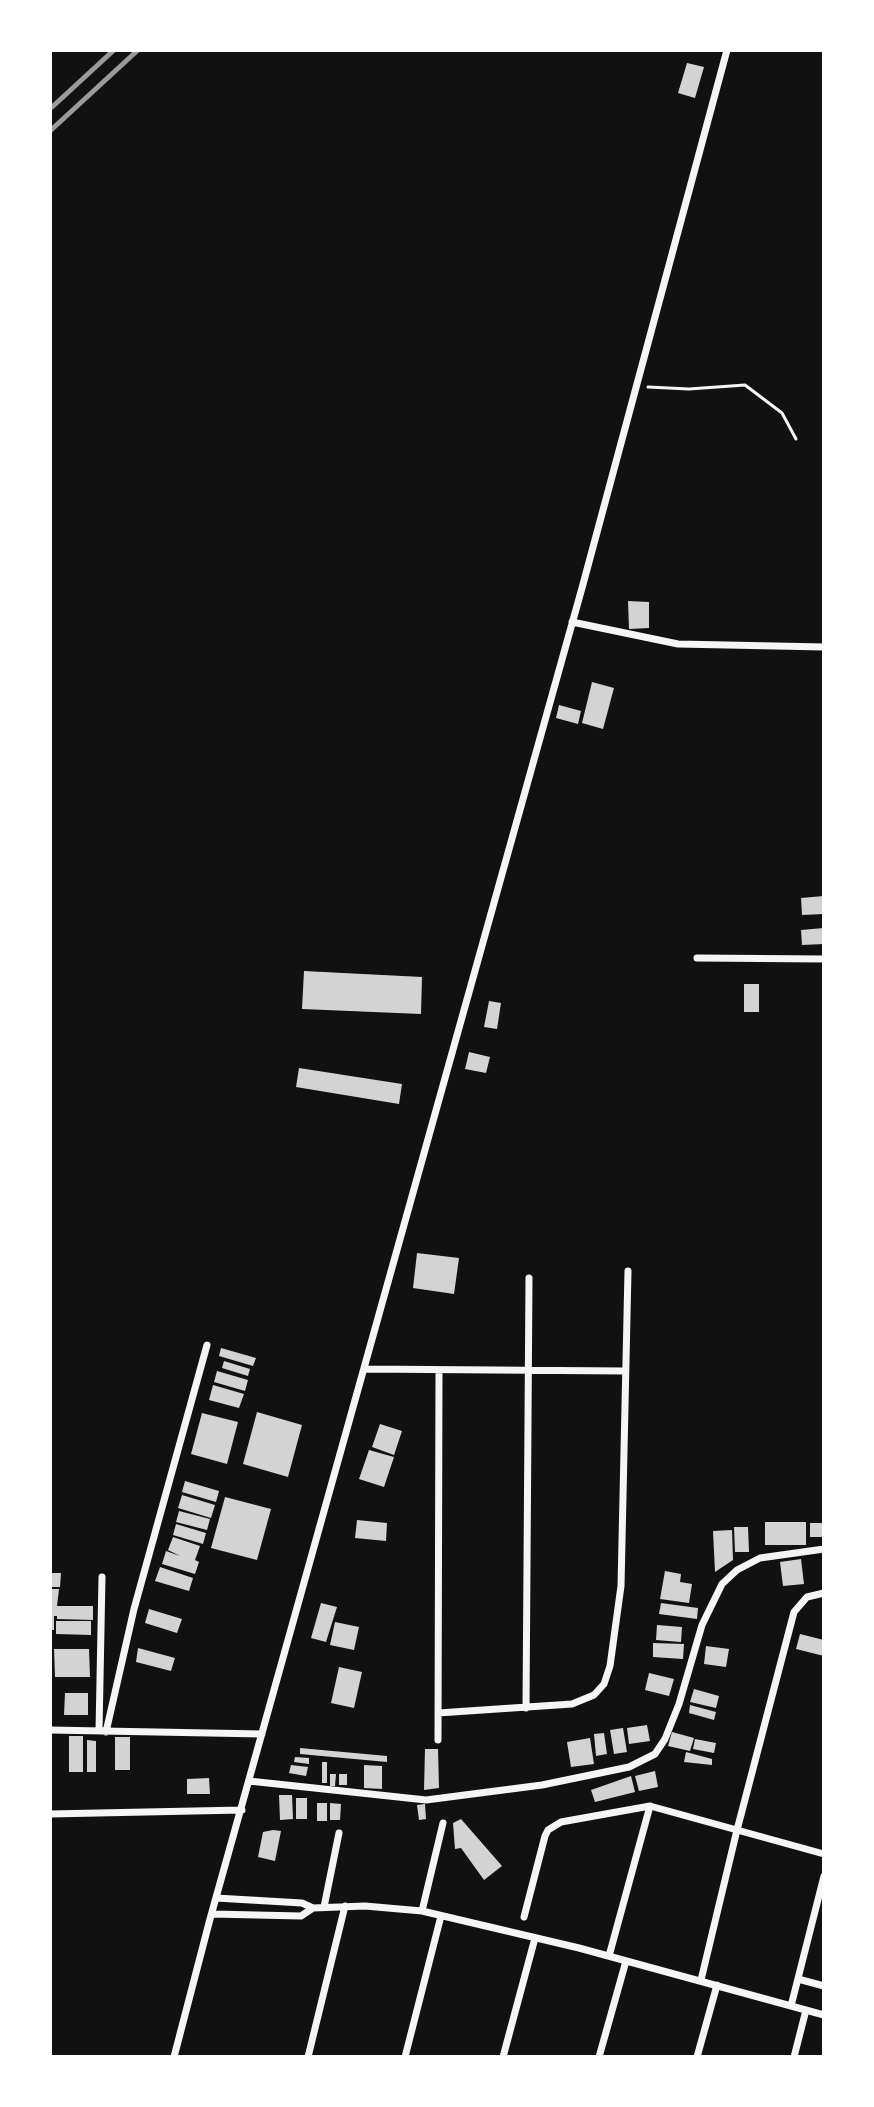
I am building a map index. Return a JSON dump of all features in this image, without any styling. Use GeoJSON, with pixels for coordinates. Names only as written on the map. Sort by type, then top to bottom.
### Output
{"type":"FeatureCollection","features":[{"type":"Feature","properties":{"kind":"street"},"geometry":{"type":"LineString","coordinates":[[174,2057],[572,622],[727,50]]}},
{"type":"Feature","properties":{"kind":"street"},"geometry":{"type":"LineString","coordinates":[[572,622],[678,644],[824,647]]}},
{"type":"Feature","properties":{"kind":"street"},"geometry":{"type":"LineString","coordinates":[[697,958],[824,959]]}},
{"type":"Feature","properties":{"kind":"street"},"geometry":{"type":"LineString","coordinates":[[438,1713],[572,1704],[594,1695],[604,1684],[610,1666],[621,1586],[628,1271]]}},
{"type":"Feature","properties":{"kind":"street"},"geometry":{"type":"LineString","coordinates":[[526,1708],[529,1278]]}},
{"type":"Feature","properties":{"kind":"street"},"geometry":{"type":"LineString","coordinates":[[103,1731],[207,1345]]}},
{"type":"Feature","properties":{"kind":"street"},"geometry":{"type":"LineString","coordinates":[[364,1369],[624,1371]]}},
{"type":"Feature","properties":{"kind":"street"},"geometry":{"type":"LineString","coordinates":[[438,1740],[439,1370]]}},
{"type":"Feature","properties":{"kind":"street"},"geometry":{"type":"LineString","coordinates":[[249,1781],[426,1800],[542,1785],[629,1767],[655,1754],[665,1739],[679,1704],[702,1625],[722,1584],[737,1570],[760,1558],[824,1549]]}},
{"type":"Feature","properties":{"kind":"street"},"geometry":{"type":"LineString","coordinates":[[102,1577],[103,1731]]}},
{"type":"Feature","properties":{"kind":"street"},"geometry":{"type":"LineString","coordinates":[[701,1980],[794,1612],[807,1597],[824,1593]]}},
{"type":"Feature","properties":{"kind":"street"},"geometry":{"type":"LineString","coordinates":[[50,1730],[262,1734]]}},
{"type":"Feature","properties":{"kind":"street"},"geometry":{"type":"LineString","coordinates":[[609,1956],[650,1806]]}},
{"type":"Feature","properties":{"kind":"street"},"geometry":{"type":"LineString","coordinates":[[524,1917],[548,1830],[575,1818],[650,1806],[824,1854]]}},
{"type":"Feature","properties":{"kind":"street"},"geometry":{"type":"LineString","coordinates":[[50,1814],[242,1810]]}},
{"type":"Feature","properties":{"kind":"street"},"geometry":{"type":"LineString","coordinates":[[422,1911],[443,1823]]}},
{"type":"Feature","properties":{"kind":"street"},"geometry":{"type":"LineString","coordinates":[[324,1907],[339,1833]]}},
{"type":"Feature","properties":{"kind":"street"},"geometry":{"type":"LineString","coordinates":[[791,2006],[824,1876]]}},
{"type":"Feature","properties":{"kind":"street"},"geometry":{"type":"LineString","coordinates":[[216,1898],[302,1903],[313,1908]]}},
{"type":"Feature","properties":{"kind":"street"},"geometry":{"type":"LineString","coordinates":[[263,1916],[266,1901]]}},
{"type":"Feature","properties":{"kind":"street"},"geometry":{"type":"LineString","coordinates":[[212,1914],[301,1916],[313,1908],[345,1906],[422,1911],[609,1956],[824,2015]]}},
{"type":"Feature","properties":{"kind":"street"},"geometry":{"type":"LineString","coordinates":[[308,2057],[345,1906]]}},
{"type":"Feature","properties":{"kind":"street"},"geometry":{"type":"LineString","coordinates":[[405,2057],[441,1916]]}},
{"type":"Feature","properties":{"kind":"street"},"geometry":{"type":"LineString","coordinates":[[503,2057],[535,1938]]}},
{"type":"Feature","properties":{"kind":"street"},"geometry":{"type":"LineString","coordinates":[[599,2057],[626,1961]]}},
{"type":"Feature","properties":{"kind":"street"},"geometry":{"type":"LineString","coordinates":[[798,1979],[824,1986]]}},
{"type":"Feature","properties":{"kind":"street"},"geometry":{"type":"LineString","coordinates":[[697,2057],[717,1985]]}},
{"type":"Feature","properties":{"kind":"street"},"geometry":{"type":"LineString","coordinates":[[794,2057],[806,2010]]}},
{"type":"Feature","properties":{"kind":"path"},"geometry":{"type":"LineString","coordinates":[[636,387],[689,389],[745,385],[782,413],[796,439]]}},
{"type":"Feature","properties":{"kind":"building"},"geometry":{"type":"Polygon","coordinates":[[[687,63],[704,67],[695,98],[678,93],[687,63]]]}},
{"type":"Feature","properties":{"kind":"building"},"geometry":{"type":"Polygon","coordinates":[[[628,601],[649,602],[649,628],[629,629],[628,601]]]}},
{"type":"Feature","properties":{"kind":"building"},"geometry":{"type":"Polygon","coordinates":[[[592,682],[614,688],[603,729],[582,723],[592,682]]]}},
{"type":"Feature","properties":{"kind":"building"},"geometry":{"type":"Polygon","coordinates":[[[559,705],[581,711],[578,724],[556,718],[559,705]]]}},
{"type":"Feature","properties":{"kind":"building"},"geometry":{"type":"Polygon","coordinates":[[[824,896],[824,914],[802,915],[801,898],[824,896]]]}},
{"type":"Feature","properties":{"kind":"building"},"geometry":{"type":"Polygon","coordinates":[[[824,928],[824,944],[802,945],[801,930],[824,928]]]}},
{"type":"Feature","properties":{"kind":"building"},"geometry":{"type":"Polygon","coordinates":[[[304,971],[422,977],[421,1014],[302,1009],[304,971]]]}},
{"type":"Feature","properties":{"kind":"building"},"geometry":{"type":"Polygon","coordinates":[[[744,984],[759,984],[759,1012],[744,1012],[744,984]]]}},
{"type":"Feature","properties":{"kind":"building"},"geometry":{"type":"Polygon","coordinates":[[[489,1001],[501,1003],[497,1029],[484,1027],[489,1001]]]}},
{"type":"Feature","properties":{"kind":"building"},"geometry":{"type":"Polygon","coordinates":[[[469,1052],[490,1057],[486,1073],[465,1069],[469,1052]]]}},
{"type":"Feature","properties":{"kind":"building"},"geometry":{"type":"Polygon","coordinates":[[[299,1068],[402,1084],[399,1104],[296,1087],[299,1068]]]}},
{"type":"Feature","properties":{"kind":"building"},"geometry":{"type":"Polygon","coordinates":[[[417,1253],[459,1258],[454,1294],[413,1288],[417,1253]]]}},
{"type":"Feature","properties":{"kind":"building"},"geometry":{"type":"Polygon","coordinates":[[[221,1348],[256,1358],[253,1366],[219,1356],[221,1348]]]}},
{"type":"Feature","properties":{"kind":"building"},"geometry":{"type":"Polygon","coordinates":[[[224,1361],[250,1369],[248,1376],[222,1368],[224,1361]]]}},
{"type":"Feature","properties":{"kind":"building"},"geometry":{"type":"Polygon","coordinates":[[[217,1371],[248,1380],[245,1391],[214,1382],[217,1371]]]}},
{"type":"Feature","properties":{"kind":"building"},"geometry":{"type":"Polygon","coordinates":[[[213,1385],[244,1394],[239,1408],[209,1400],[213,1385]]]}},
{"type":"Feature","properties":{"kind":"building"},"geometry":{"type":"Polygon","coordinates":[[[257,1412],[302,1425],[288,1477],[243,1464],[257,1412]]]}},
{"type":"Feature","properties":{"kind":"building"},"geometry":{"type":"Polygon","coordinates":[[[202,1413],[238,1422],[227,1464],[191,1454],[202,1413]]]}},
{"type":"Feature","properties":{"kind":"building"},"geometry":{"type":"Polygon","coordinates":[[[380,1424],[402,1431],[394,1455],[372,1447],[380,1424]]]}},
{"type":"Feature","properties":{"kind":"building"},"geometry":{"type":"Polygon","coordinates":[[[369,1450],[394,1457],[384,1487],[359,1479],[369,1450]]]}},
{"type":"Feature","properties":{"kind":"building"},"geometry":{"type":"Polygon","coordinates":[[[185,1481],[219,1491],[216,1502],[182,1492],[185,1481]]]}},
{"type":"Feature","properties":{"kind":"building"},"geometry":{"type":"Polygon","coordinates":[[[182,1495],[215,1505],[211,1518],[178,1508],[182,1495]]]}},
{"type":"Feature","properties":{"kind":"building"},"geometry":{"type":"Polygon","coordinates":[[[225,1497],[271,1509],[257,1560],[211,1548],[225,1497]]]}},
{"type":"Feature","properties":{"kind":"building"},"geometry":{"type":"Polygon","coordinates":[[[179,1511],[210,1519],[207,1530],[176,1522],[179,1511]]]}},
{"type":"Feature","properties":{"kind":"building"},"geometry":{"type":"Polygon","coordinates":[[[357,1520],[387,1523],[386,1541],[355,1538],[357,1520]]]}},
{"type":"Feature","properties":{"kind":"building"},"geometry":{"type":"Polygon","coordinates":[[[765,1522],[806,1522],[806,1545],[765,1545],[765,1522]]]}},
{"type":"Feature","properties":{"kind":"building"},"geometry":{"type":"Polygon","coordinates":[[[810,1523],[824,1523],[824,1537],[810,1537],[810,1523]]]}},
{"type":"Feature","properties":{"kind":"building"},"geometry":{"type":"Polygon","coordinates":[[[176,1524],[206,1533],[203,1544],[173,1535],[176,1524]]]}},
{"type":"Feature","properties":{"kind":"building"},"geometry":{"type":"Polygon","coordinates":[[[734,1527],[748,1527],[749,1552],[735,1552],[734,1527]]]}},
{"type":"Feature","properties":{"kind":"building"},"geometry":{"type":"Polygon","coordinates":[[[732,1530],[733,1560],[715,1572],[713,1531],[732,1530]]]}},
{"type":"Feature","properties":{"kind":"building"},"geometry":{"type":"Polygon","coordinates":[[[173,1537],[200,1546],[195,1560],[199,1562],[195,1574],[162,1564],[166,1551],[180,1556],[168,1550],[173,1537]]]}},
{"type":"Feature","properties":{"kind":"building"},"geometry":{"type":"Polygon","coordinates":[[[801,1559],[804,1584],[783,1586],[780,1562],[801,1559]]]}},
{"type":"Feature","properties":{"kind":"building"},"geometry":{"type":"Polygon","coordinates":[[[160,1567],[193,1578],[189,1591],[155,1581],[160,1567]]]}},
{"type":"Feature","properties":{"kind":"building"},"geometry":{"type":"Polygon","coordinates":[[[665,1571],[681,1574],[680,1582],[692,1584],[689,1603],[660,1599],[665,1571]]]}},
{"type":"Feature","properties":{"kind":"building"},"geometry":{"type":"Polygon","coordinates":[[[50,1573],[61,1573],[60,1587],[50,1587],[50,1573]]]}},
{"type":"Feature","properties":{"kind":"building"},"geometry":{"type":"Polygon","coordinates":[[[50,1589],[59,1589],[57,1606],[93,1606],[93,1620],[57,1619],[54,1616],[54,1630],[50,1630],[50,1589]]]}},
{"type":"Feature","properties":{"kind":"building"},"geometry":{"type":"Polygon","coordinates":[[[321,1603],[337,1607],[326,1642],[311,1638],[321,1603]]]}},
{"type":"Feature","properties":{"kind":"building"},"geometry":{"type":"Polygon","coordinates":[[[661,1603],[698,1608],[697,1619],[659,1614],[661,1603]]]}},
{"type":"Feature","properties":{"kind":"building"},"geometry":{"type":"Polygon","coordinates":[[[149,1609],[182,1619],[177,1633],[145,1623],[149,1609]]]}},
{"type":"Feature","properties":{"kind":"building"},"geometry":{"type":"Polygon","coordinates":[[[56,1621],[91,1621],[91,1635],[56,1634],[56,1621]]]}},
{"type":"Feature","properties":{"kind":"building"},"geometry":{"type":"Polygon","coordinates":[[[335,1622],[359,1627],[354,1650],[330,1645],[335,1622]]]}},
{"type":"Feature","properties":{"kind":"building"},"geometry":{"type":"Polygon","coordinates":[[[657,1625],[682,1627],[681,1642],[656,1640],[657,1625]]]}},
{"type":"Feature","properties":{"kind":"building"},"geometry":{"type":"Polygon","coordinates":[[[800,1634],[824,1640],[824,1656],[796,1649],[800,1634]]]}},
{"type":"Feature","properties":{"kind":"building"},"geometry":{"type":"Polygon","coordinates":[[[653,1643],[684,1644],[683,1659],[653,1657],[653,1643]]]}},
{"type":"Feature","properties":{"kind":"building"},"geometry":{"type":"Polygon","coordinates":[[[706,1646],[729,1649],[726,1667],[704,1664],[706,1646]]]}},
{"type":"Feature","properties":{"kind":"building"},"geometry":{"type":"Polygon","coordinates":[[[138,1648],[175,1658],[171,1671],[136,1662],[138,1648]]]}},
{"type":"Feature","properties":{"kind":"building"},"geometry":{"type":"Polygon","coordinates":[[[54,1649],[89,1649],[90,1677],[55,1677],[54,1649]]]}},
{"type":"Feature","properties":{"kind":"building"},"geometry":{"type":"Polygon","coordinates":[[[339,1667],[362,1672],[354,1708],[331,1703],[339,1667]]]}},
{"type":"Feature","properties":{"kind":"building"},"geometry":{"type":"Polygon","coordinates":[[[649,1673],[674,1679],[669,1696],[645,1690],[649,1673]]]}},
{"type":"Feature","properties":{"kind":"building"},"geometry":{"type":"Polygon","coordinates":[[[694,1689],[719,1696],[716,1708],[690,1702],[694,1689]]]}},
{"type":"Feature","properties":{"kind":"building"},"geometry":{"type":"Polygon","coordinates":[[[65,1693],[88,1693],[88,1715],[64,1715],[65,1693]]]}},
{"type":"Feature","properties":{"kind":"building"},"geometry":{"type":"Polygon","coordinates":[[[690,1705],[716,1712],[714,1720],[689,1713],[690,1705]]]}},
{"type":"Feature","properties":{"kind":"building"},"geometry":{"type":"Polygon","coordinates":[[[647,1725],[650,1741],[629,1744],[627,1728],[647,1725]]]}},
{"type":"Feature","properties":{"kind":"building"},"geometry":{"type":"Polygon","coordinates":[[[623,1728],[627,1752],[614,1754],[610,1730],[623,1728]]]}},
{"type":"Feature","properties":{"kind":"building"},"geometry":{"type":"Polygon","coordinates":[[[672,1732],[694,1738],[690,1751],[668,1746],[672,1732]]]}},
{"type":"Feature","properties":{"kind":"building"},"geometry":{"type":"Polygon","coordinates":[[[604,1733],[607,1754],[596,1756],[594,1734],[604,1733]]]}},
{"type":"Feature","properties":{"kind":"building"},"geometry":{"type":"Polygon","coordinates":[[[69,1736],[83,1736],[83,1772],[69,1772],[69,1736]]]}},
{"type":"Feature","properties":{"kind":"building"},"geometry":{"type":"Polygon","coordinates":[[[115,1737],[130,1737],[130,1770],[115,1770],[115,1737]]]}},
{"type":"Feature","properties":{"kind":"building"},"geometry":{"type":"Polygon","coordinates":[[[590,1738],[594,1764],[571,1767],[567,1742],[590,1738]]]}},
{"type":"Feature","properties":{"kind":"building"},"geometry":{"type":"Polygon","coordinates":[[[695,1739],[716,1743],[714,1753],[693,1749],[695,1739]]]}},
{"type":"Feature","properties":{"kind":"building"},"geometry":{"type":"Polygon","coordinates":[[[87,1740],[96,1741],[96,1772],[87,1772],[87,1740]]]}},
{"type":"Feature","properties":{"kind":"building"},"geometry":{"type":"Polygon","coordinates":[[[300,1748],[387,1756],[387,1762],[300,1754],[300,1748]]]}},
{"type":"Feature","properties":{"kind":"building"},"geometry":{"type":"Polygon","coordinates":[[[425,1749],[438,1749],[439,1788],[424,1790],[425,1749]]]}},
{"type":"Feature","properties":{"kind":"building"},"geometry":{"type":"Polygon","coordinates":[[[686,1752],[712,1759],[712,1765],[684,1762],[686,1752]]]}},
{"type":"Feature","properties":{"kind":"building"},"geometry":{"type":"Polygon","coordinates":[[[295,1757],[309,1758],[309,1764],[294,1762],[295,1757]]]}},
{"type":"Feature","properties":{"kind":"building"},"geometry":{"type":"Polygon","coordinates":[[[322,1762],[327,1762],[327,1783],[322,1783],[322,1762]]]}},
{"type":"Feature","properties":{"kind":"building"},"geometry":{"type":"Polygon","coordinates":[[[291,1765],[308,1767],[306,1776],[289,1773],[291,1765]]]}},
{"type":"Feature","properties":{"kind":"building"},"geometry":{"type":"Polygon","coordinates":[[[364,1765],[382,1766],[382,1789],[364,1788],[364,1765]]]}},
{"type":"Feature","properties":{"kind":"building"},"geometry":{"type":"Polygon","coordinates":[[[655,1771],[658,1787],[639,1791],[635,1776],[655,1771]]]}},
{"type":"Feature","properties":{"kind":"building"},"geometry":{"type":"Polygon","coordinates":[[[330,1774],[336,1774],[335,1786],[330,1786],[330,1774]]]}},
{"type":"Feature","properties":{"kind":"building"},"geometry":{"type":"Polygon","coordinates":[[[339,1774],[347,1774],[347,1785],[339,1785],[339,1774]]]}},
{"type":"Feature","properties":{"kind":"building"},"geometry":{"type":"Polygon","coordinates":[[[631,1776],[635,1792],[595,1802],[591,1790],[631,1776]]]}},
{"type":"Feature","properties":{"kind":"building"},"geometry":{"type":"Polygon","coordinates":[[[209,1778],[210,1794],[187,1794],[187,1779],[209,1778]]]}},
{"type":"Feature","properties":{"kind":"building"},"geometry":{"type":"Polygon","coordinates":[[[279,1795],[292,1795],[293,1819],[280,1820],[279,1795]]]}},
{"type":"Feature","properties":{"kind":"building"},"geometry":{"type":"Polygon","coordinates":[[[296,1798],[307,1798],[307,1819],[296,1819],[296,1798]]]}},
{"type":"Feature","properties":{"kind":"building"},"geometry":{"type":"Polygon","coordinates":[[[317,1803],[327,1803],[327,1821],[317,1821],[317,1803]]]}},
{"type":"Feature","properties":{"kind":"building"},"geometry":{"type":"Polygon","coordinates":[[[330,1803],[341,1804],[340,1820],[330,1820],[330,1803]]]}},
{"type":"Feature","properties":{"kind":"building"},"geometry":{"type":"Polygon","coordinates":[[[425,1804],[426,1819],[419,1820],[417,1805],[425,1804]]]}},
{"type":"Feature","properties":{"kind":"building"},"geometry":{"type":"Polygon","coordinates":[[[461,1819],[502,1866],[484,1880],[461,1848],[455,1849],[453,1823],[461,1819]]]}},
{"type":"Feature","properties":{"kind":"building"},"geometry":{"type":"Polygon","coordinates":[[[281,1831],[275,1861],[258,1857],[263,1832],[281,1831]]]}},
{"type":"Feature","properties":{"kind":"railway"},"geometry":{"type":"LineString","coordinates":[[50,109],[114,50]]}},
{"type":"Feature","properties":{"kind":"railway"},"geometry":{"type":"LineString","coordinates":[[50,131],[138,50]]}}]}
